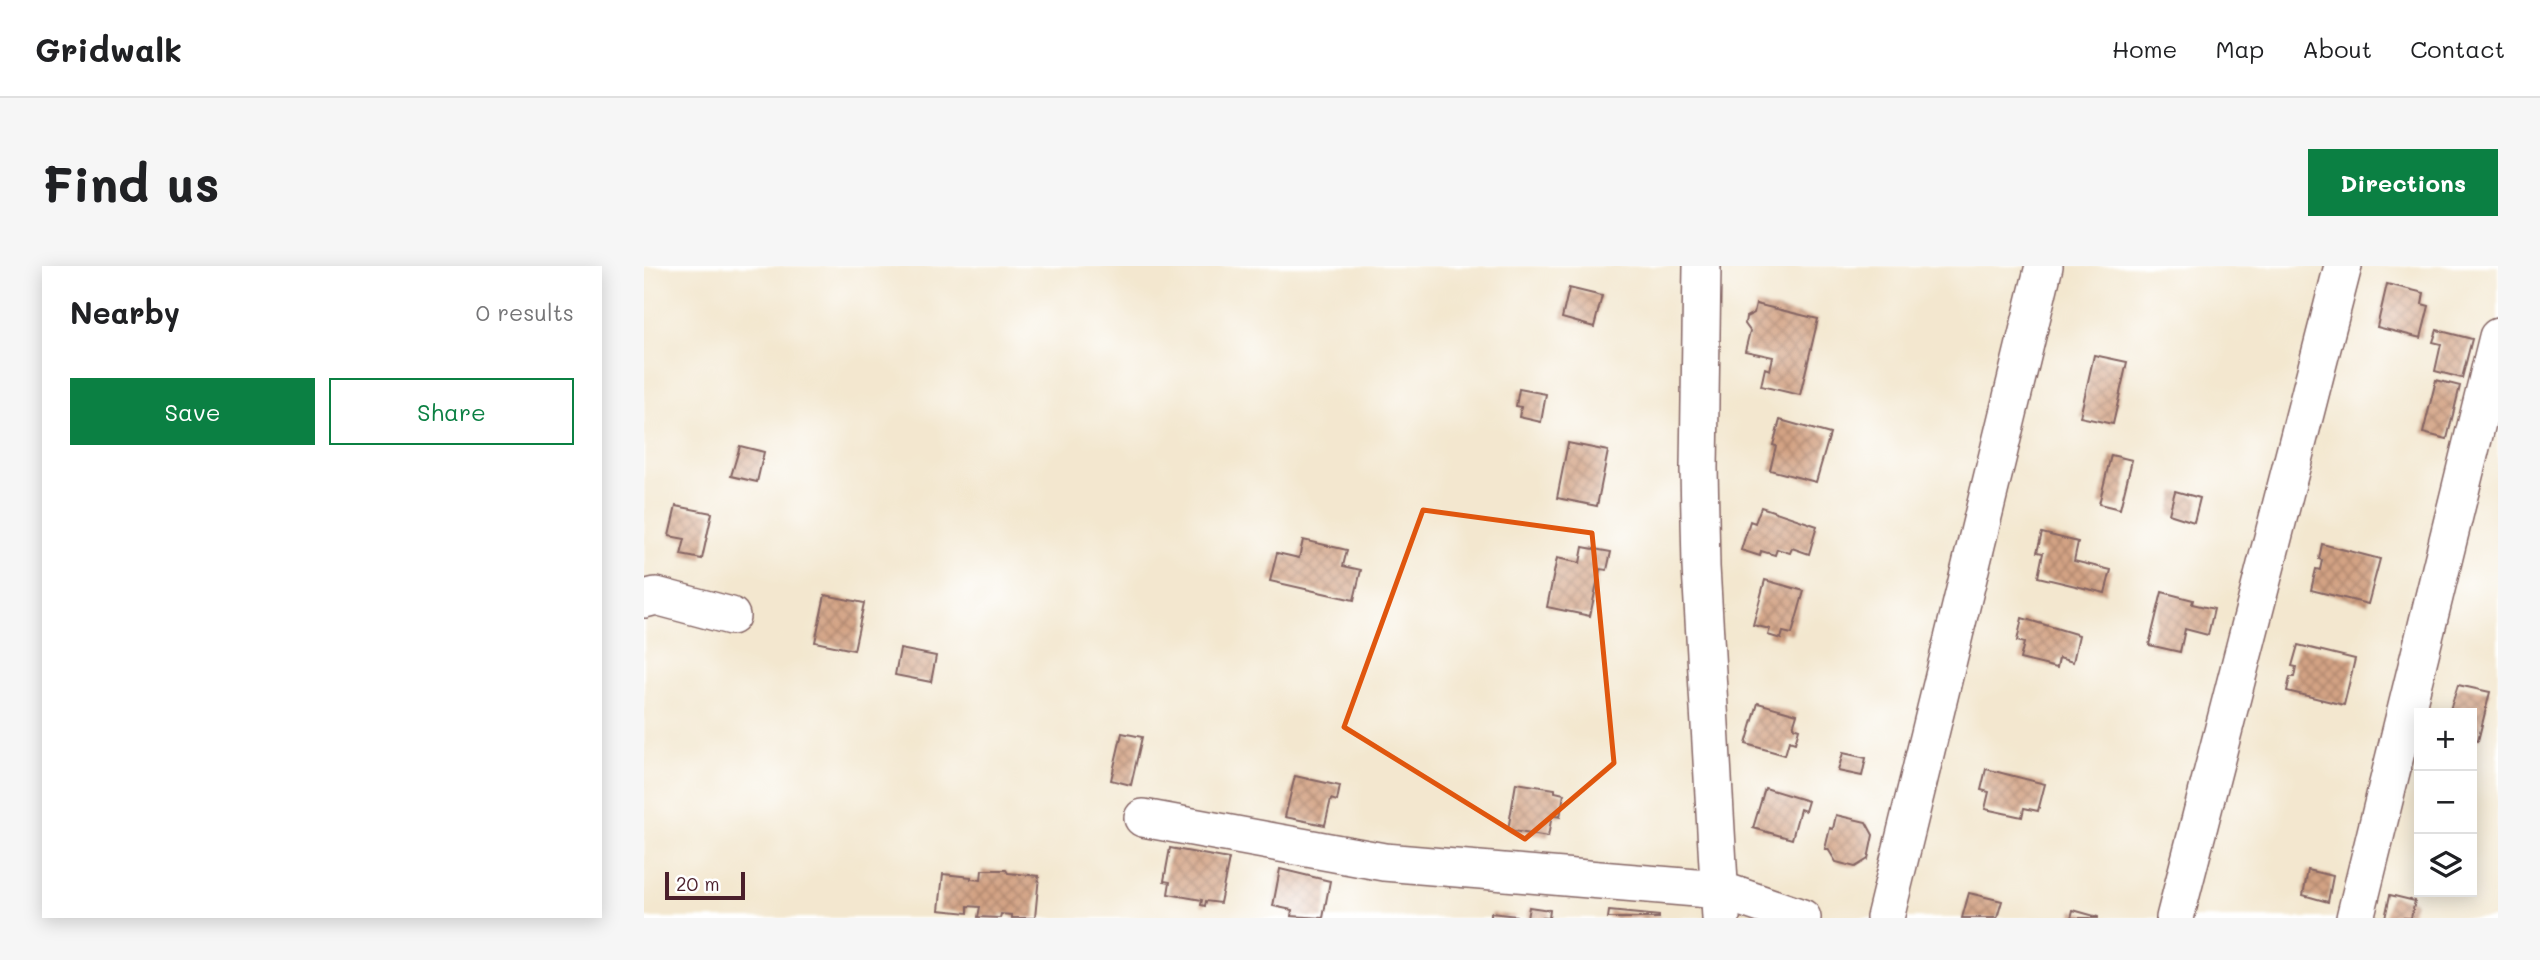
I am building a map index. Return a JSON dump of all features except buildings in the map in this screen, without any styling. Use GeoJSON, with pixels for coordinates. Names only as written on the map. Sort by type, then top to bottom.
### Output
{"type":"FeatureCollection","features":[{"type":"Feature","properties":{"kind":"street"},"geometry":{"type":"LineString","coordinates":[[1702,266],[1699,468],[1701,567],[1721,904]]}},
{"type":"Feature","properties":{"kind":"street"},"geometry":{"type":"LineString","coordinates":[[1885,918],[2044,266]]}},
{"type":"Feature","properties":{"kind":"street"},"geometry":{"type":"LineString","coordinates":[[2175,918],[2343,266]]}},
{"type":"Feature","properties":{"kind":"street"},"geometry":{"type":"LineString","coordinates":[[2355,918],[2498,337]]}},
{"type":"Feature","properties":{"kind":"street"},"geometry":{"type":"LineString","coordinates":[[644,599],[656,596],[731,615]]}},
{"type":"Feature","properties":{"kind":"street"},"geometry":{"type":"LineString","coordinates":[[1143,818],[1384,862],[1721,904],[1802,918]]}},
{"type":"Feature","properties":{"kind":"highlighted area"},"geometry":{"type":"Polygon","coordinates":[[[1423,510],[1592,533],[1614,763],[1525,839],[1344,727],[1423,510]]]}}]}
